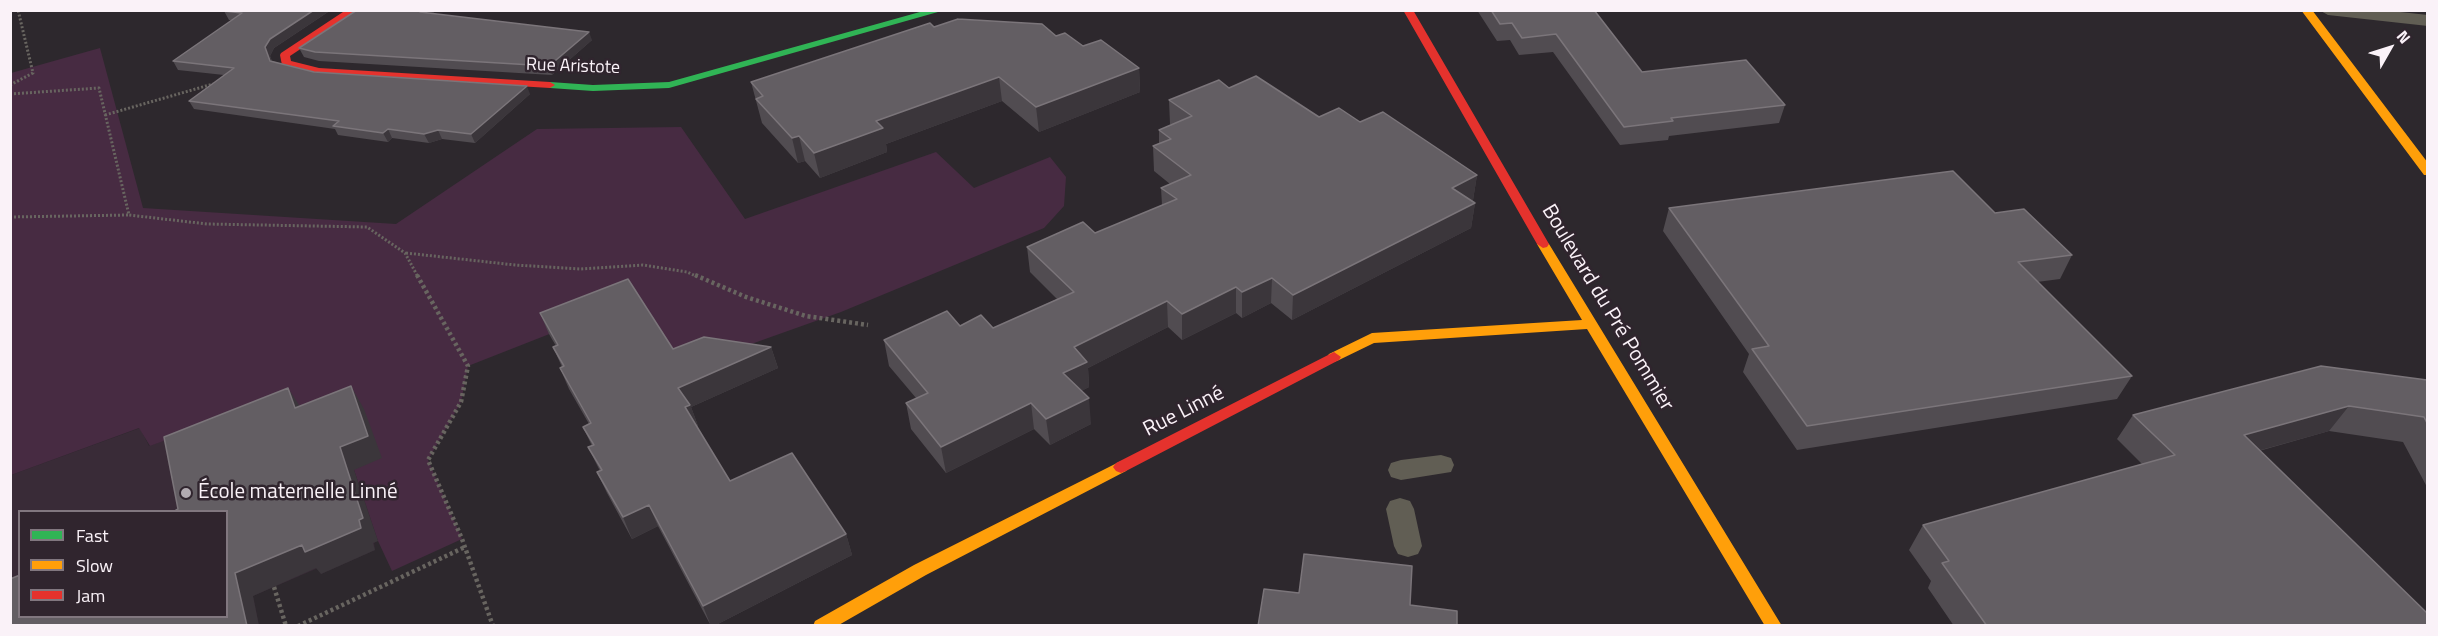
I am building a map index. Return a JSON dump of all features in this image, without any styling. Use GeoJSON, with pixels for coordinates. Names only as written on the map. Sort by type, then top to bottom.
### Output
{"type":"FeatureCollection","features":[{"type":"Feature","properties":{"kind":"street","name":"Rue Aristote"},"geometry":{"type":"LineString","coordinates":[[354,10],[285,55],[286,63],[319,71],[582,87],[669,85],[940,10]]}},
{"type":"Feature","properties":{"kind":"street","name":"Boulevard du Pré Pommier"},"geometry":{"type":"LineString","coordinates":[[1408,10],[1592,324],[1774,626]]}},
{"type":"Feature","properties":{"kind":"street"},"geometry":{"type":"LineString","coordinates":[[2306,10],[2427,172]]}},
{"type":"Feature","properties":{"kind":"street","name":"Rue Linné"},"geometry":{"type":"LineString","coordinates":[[821,626],[920,570],[1371,338],[1592,324]]}},
{"type":"Feature","properties":{"kind":"lane"},"geometry":{"type":"LineString","coordinates":[[2328,10],[2427,21]]}},
{"type":"Feature","properties":{"kind":"lane"},"geometry":{"type":"LineString","coordinates":[[1401,470],[1441,465]]}},
{"type":"Feature","properties":{"kind":"lane"},"geometry":{"type":"LineString","coordinates":[[1400,509],[1408,546]]}},
{"type":"Feature","properties":{"kind":"path"},"geometry":{"type":"LineString","coordinates":[[10,85],[33,73],[18,10]]}},
{"type":"Feature","properties":{"kind":"path"},"geometry":{"type":"LineString","coordinates":[[105,115],[220,82]]}},
{"type":"Feature","properties":{"kind":"path"},"geometry":{"type":"LineString","coordinates":[[10,94],[99,88],[129,215]]}},
{"type":"Feature","properties":{"kind":"path"},"geometry":{"type":"LineString","coordinates":[[10,217],[129,215],[207,224],[367,227],[405,253],[468,366],[461,402],[428,459],[465,547],[493,626]]}},
{"type":"Feature","properties":{"kind":"path"},"geometry":{"type":"LineString","coordinates":[[405,253],[515,265],[581,269],[643,265],[687,272],[746,297],[806,316],[868,325]]}},
{"type":"Feature","properties":{"kind":"path"},"geometry":{"type":"LineString","coordinates":[[298,626],[465,547]]}},
{"type":"Feature","properties":{"kind":"path"},"geometry":{"type":"LineString","coordinates":[[274,587],[286,626]]}},
{"type":"Feature","properties":{"kind":"shaded area"},"geometry":{"type":"Polygon","coordinates":[[[100,48],[143,208],[396,224],[537,129],[681,127],[745,219],[936,152],[974,188],[1050,157],[1066,177],[1064,206],[1044,228],[841,312],[712,358],[670,369],[636,300],[468,366],[461,402],[428,460],[462,539],[392,571],[378,541],[354,470],[309,430],[291,394],[150,446],[139,428],[11,475],[11,73],[100,48]]]}},
{"type":"Feature","properties":{"kind":"shaded area","name":"École maternelle Linné"},"geometry":{"type":"Polygon","coordinates":[[[292,394],[364,409],[354,470],[378,541],[374,543],[375,550],[321,574],[318,568],[253,596],[259,625],[11,626],[11,475],[140,428],[149,446],[292,394]]]}},
{"type":"Feature","properties":{"kind":"building"},"geometry":{"type":"Polygon","coordinates":[[[314,10],[270,39],[265,47],[270,61],[314,72],[527,86],[471,134],[438,130],[424,134],[388,129],[383,133],[333,126],[339,121],[189,101],[234,68],[173,61],[242,13],[224,11],[314,10]]]}},
{"type":"Feature","properties":{"kind":"building"},"geometry":{"type":"Polygon","coordinates":[[[357,10],[422,10],[420,12],[589,32],[549,66],[315,52],[299,48],[357,10]]]}},
{"type":"Feature","properties":{"kind":"building"},"geometry":{"type":"Polygon","coordinates":[[[1491,10],[1594,10],[1642,72],[1746,60],[1785,105],[1671,118],[1673,121],[1624,127],[1556,34],[1522,38],[1512,23],[1500,24],[1491,10]]]}},
{"type":"Feature","properties":{"kind":"building"},"geometry":{"type":"Polygon","coordinates":[[[958,19],[1042,24],[1056,36],[1065,33],[1083,46],[1101,40],[1139,68],[1036,107],[999,77],[876,121],[883,128],[814,153],[799,136],[792,138],[756,99],[763,96],[751,82],[930,23],[934,27],[958,19]]]}},
{"type":"Feature","properties":{"kind":"building"},"geometry":{"type":"Polygon","coordinates":[[[1256,76],[1319,117],[1339,108],[1360,122],[1383,112],[1477,175],[1452,188],[1475,203],[1293,295],[1272,278],[1242,292],[1236,287],[1182,314],[1167,301],[1074,347],[1087,362],[1063,373],[1089,398],[1046,419],[1031,403],[941,447],[906,403],[928,393],[884,340],[947,311],[960,326],[981,315],[993,328],[1074,292],[1027,247],[1083,222],[1095,233],[1177,199],[1161,188],[1191,175],[1153,146],[1171,139],[1159,130],[1192,116],[1169,100],[1219,80],[1229,88],[1256,76]]]}},
{"type":"Feature","properties":{"kind":"building"},"geometry":{"type":"Polygon","coordinates":[[[1953,171],[1995,213],[2024,209],[2072,255],[2018,262],[2132,376],[1807,426],[1752,349],[1769,346],[1669,208],[1953,171]]]}},
{"type":"Feature","properties":{"kind":"building"},"geometry":{"type":"Polygon","coordinates":[[[628,279],[673,349],[704,337],[771,347],[678,388],[690,405],[685,407],[730,481],[792,453],[846,534],[703,606],[649,505],[623,517],[597,472],[602,470],[588,447],[594,445],[583,427],[591,423],[560,368],[564,366],[553,347],[558,345],[540,313],[628,279]]]}},
{"type":"Feature","properties":{"kind":"building"},"geometry":{"type":"Polygon","coordinates":[[[2321,366],[2427,380],[2427,423],[2424,417],[2349,406],[2244,435],[2427,613],[2427,626],[1987,626],[1942,563],[1949,561],[1923,525],[2175,455],[2133,415],[2321,366]]]}},
{"type":"Feature","properties":{"kind":"building"},"geometry":{"type":"Polygon","coordinates":[[[351,386],[368,436],[340,447],[363,518],[359,520],[361,528],[305,552],[302,545],[235,573],[247,626],[10,626],[10,579],[18,576],[18,618],[228,618],[228,510],[176,510],[178,509],[164,437],[288,388],[295,408],[351,386]]]}},
{"type":"Feature","properties":{"kind":"building"},"geometry":{"type":"Polygon","coordinates":[[[1304,554],[1412,566],[1410,605],[1457,611],[1457,626],[1258,626],[1264,589],[1299,593],[1304,554]]]}},
{"type":"Feature","properties":{"kind":"traffic: fast"},"geometry":{"type":"LineString","coordinates":[[550,85],[593,88],[669,85],[940,10]]}},
{"type":"Feature","properties":{"kind":"traffic: slow"},"geometry":{"type":"LineString","coordinates":[[2306,10],[2428,172]]}},
{"type":"Feature","properties":{"kind":"traffic: slow"},"geometry":{"type":"LineString","coordinates":[[1543,244],[1774,626]]}},
{"type":"Feature","properties":{"kind":"traffic: slow"},"geometry":{"type":"LineString","coordinates":[[1334,357],[1372,338],[1592,324]]}},
{"type":"Feature","properties":{"kind":"traffic: slow"},"geometry":{"type":"LineString","coordinates":[[821,626],[920,570],[1121,467]]}},
{"type":"Feature","properties":{"kind":"traffic: jam"},"geometry":{"type":"LineString","coordinates":[[354,10],[285,55],[286,63],[319,71],[550,85]]}},
{"type":"Feature","properties":{"kind":"traffic: jam"},"geometry":{"type":"LineString","coordinates":[[1408,10],[1543,244]]}},
{"type":"Feature","properties":{"kind":"traffic: jam"},"geometry":{"type":"LineString","coordinates":[[1121,467],[1334,357]]}},
{"type":"Feature","properties":{"kind":"place","name":"École maternelle Linné"},"geometry":{"type":"Point","coordinates":[186,493]}}]}
